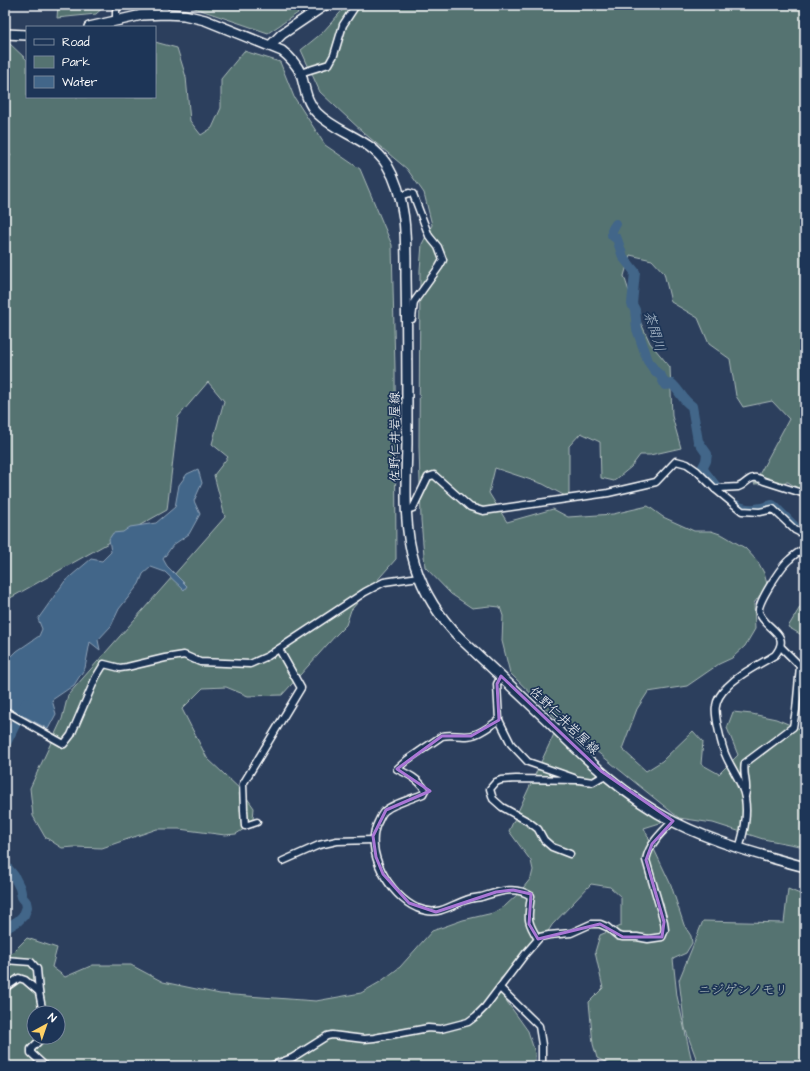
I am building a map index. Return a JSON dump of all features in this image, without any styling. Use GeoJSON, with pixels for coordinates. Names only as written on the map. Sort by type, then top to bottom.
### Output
{"type":"FeatureCollection","features":[{"type":"Feature","properties":{"kind":"main road"},"geometry":{"type":"LineString","coordinates":[[270,46],[282,34],[325,5]]}},
{"type":"Feature","properties":{"kind":"main road","name":"佐野仁井岩屋線"},"geometry":{"type":"LineString","coordinates":[[94,26],[164,9],[205,20],[282,51],[290,58],[300,73],[306,94],[316,113],[334,126],[353,135],[369,146],[387,164],[400,196],[403,210],[406,246],[407,510],[409,538],[419,577],[430,600],[453,631],[580,752],[622,788],[672,821],[716,841],[739,849],[805,867]]}},
{"type":"Feature","properties":{"kind":"main road"},"geometry":{"type":"LineString","coordinates":[[5,34],[26,35]]}},
{"type":"Feature","properties":{"kind":"street"},"geometry":{"type":"LineString","coordinates":[[116,21],[116,11],[118,5]]}},
{"type":"Feature","properties":{"kind":"street"},"geometry":{"type":"LineString","coordinates":[[300,73],[329,64],[334,55],[343,25],[356,5]]}},
{"type":"Feature","properties":{"kind":"street"},"geometry":{"type":"LineString","coordinates":[[400,196],[409,193],[413,194],[429,236],[438,247],[443,260],[414,302],[412,319],[407,320]]}},
{"type":"Feature","properties":{"kind":"street"},"geometry":{"type":"LineString","coordinates":[[407,510],[413,508],[428,477],[434,475],[470,507],[482,511],[608,493],[656,482],[676,461],[687,464],[697,471],[742,511],[760,512],[773,509],[795,530],[805,535]]}},
{"type":"Feature","properties":{"kind":"street"},"geometry":{"type":"LineString","coordinates":[[718,489],[740,486],[749,479],[759,478],[805,494]]}},
{"type":"Feature","properties":{"kind":"street"},"geometry":{"type":"LineString","coordinates":[[739,849],[746,815],[745,796],[725,755],[715,714],[716,706],[719,697],[726,687],[741,675],[775,655],[781,646],[779,636],[762,616],[759,608],[762,599],[783,566],[789,559],[805,548]]}},
{"type":"Feature","properties":{"kind":"street"},"geometry":{"type":"LineString","coordinates":[[5,711],[64,744],[71,735],[96,677],[104,664],[120,668],[184,655],[200,662],[250,664],[268,656],[365,592],[384,582],[419,577]]}},
{"type":"Feature","properties":{"kind":"street"},"geometry":{"type":"LineString","coordinates":[[745,796],[747,790],[743,769],[745,763],[793,727],[800,666],[781,646]]}},
{"type":"Feature","properties":{"kind":"street"},"geometry":{"type":"LineString","coordinates":[[257,822],[245,826],[243,784],[301,688],[279,649]]}},
{"type":"Feature","properties":{"kind":"street"},"geometry":{"type":"LineString","coordinates":[[501,676],[497,684],[499,720],[511,744],[528,762],[579,780]]}},
{"type":"Feature","properties":{"kind":"street"},"geometry":{"type":"LineString","coordinates":[[499,720],[481,732],[471,736],[449,734],[442,736],[406,760],[397,769],[414,778],[423,785],[425,790],[423,794],[386,810],[380,817],[374,829],[373,840],[376,857],[383,874],[398,894],[418,908],[436,912],[466,900],[502,890],[513,890],[531,896],[528,917],[529,924],[538,939]]}},
{"type":"Feature","properties":{"kind":"street"},"geometry":{"type":"LineString","coordinates":[[570,854],[552,847],[544,840],[538,829],[529,822],[502,807],[493,799],[490,789],[496,782],[501,780],[579,780],[593,782],[605,775]]}},
{"type":"Feature","properties":{"kind":"street"},"geometry":{"type":"LineString","coordinates":[[271,1066],[292,1058],[327,1036],[332,1035],[364,1039],[428,1028],[441,1029],[468,1022],[485,1007],[540,937],[571,933],[591,924],[600,924],[607,927],[618,936],[648,939],[662,937],[666,930],[646,860],[652,844],[672,821]]}},
{"type":"Feature","properties":{"kind":"street"},"geometry":{"type":"LineString","coordinates":[[283,861],[318,845],[337,841],[373,840]]}},
{"type":"Feature","properties":{"kind":"street"},"geometry":{"type":"LineString","coordinates":[[5,960],[31,962],[37,969],[41,1005]]}},
{"type":"Feature","properties":{"kind":"street"},"geometry":{"type":"LineString","coordinates":[[5,988],[19,978],[25,980],[39,992]]}},
{"type":"Feature","properties":{"kind":"street"},"geometry":{"type":"LineString","coordinates":[[500,988],[538,1026],[542,1045],[542,1066]]}},
{"type":"Feature","properties":{"kind":"street"},"geometry":{"type":"LineString","coordinates":[[35,1045],[31,1049],[31,1053],[46,1066]]}},
{"type":"Feature","properties":{"kind":"highlighted area"},"geometry":{"type":"Polygon","coordinates":[[[501,676],[601,771],[673,821],[652,844],[646,860],[664,922],[662,937],[623,937],[600,924],[538,939],[529,924],[531,894],[513,890],[496,892],[436,912],[409,903],[383,874],[376,857],[373,836],[386,810],[430,791],[397,769],[442,736],[471,736],[499,720],[497,684],[501,676]]]}},
{"type":"Feature","properties":{"kind":"green space"},"geometry":{"type":"Polygon","coordinates":[[[58,5],[106,5],[96,14],[57,18],[58,5]]]}},
{"type":"Feature","properties":{"kind":"green space"},"geometry":{"type":"Polygon","coordinates":[[[186,5],[310,5],[268,33],[186,5]]]}},
{"type":"Feature","properties":{"kind":"green space"},"geometry":{"type":"Polygon","coordinates":[[[347,5],[805,5],[805,493],[788,482],[754,484],[789,419],[772,401],[743,407],[736,396],[730,359],[709,344],[698,318],[671,302],[664,273],[652,260],[630,255],[624,276],[635,310],[650,343],[670,367],[672,416],[681,448],[650,455],[640,455],[631,467],[614,481],[601,478],[600,442],[581,433],[569,446],[569,498],[543,484],[495,468],[489,493],[507,522],[553,509],[568,517],[613,514],[648,506],[663,517],[694,531],[711,531],[723,535],[745,548],[758,562],[764,573],[767,584],[754,603],[755,629],[745,646],[732,658],[719,664],[687,686],[648,692],[637,709],[622,749],[646,771],[662,761],[693,731],[703,742],[701,764],[719,774],[738,755],[727,728],[733,712],[776,719],[805,731],[805,847],[763,839],[713,823],[679,818],[559,721],[510,673],[502,641],[503,616],[500,607],[490,606],[472,608],[451,594],[425,567],[421,520],[419,446],[420,270],[422,244],[432,225],[424,193],[407,169],[364,133],[320,92],[301,50],[322,33],[347,5]]]}},
{"type":"Feature","properties":{"kind":"green space"},"geometry":{"type":"Polygon","coordinates":[[[8,42],[26,59],[26,98],[156,98],[156,42],[177,48],[186,77],[190,121],[201,135],[212,128],[221,108],[221,79],[244,51],[280,62],[294,97],[325,145],[360,169],[392,245],[395,369],[396,559],[351,610],[346,625],[282,695],[248,696],[226,687],[203,688],[182,709],[207,758],[242,791],[254,808],[253,819],[244,829],[236,834],[225,835],[179,829],[157,829],[102,848],[62,848],[45,837],[33,816],[30,788],[62,719],[68,695],[225,517],[214,475],[228,457],[212,444],[224,401],[208,382],[178,417],[167,510],[5,601],[5,158],[11,156],[5,145],[5,43],[8,42]]]}},
{"type":"Feature","properties":{"kind":"green space"},"geometry":{"type":"Polygon","coordinates":[[[805,599],[805,637],[788,627],[805,599]]]}},
{"type":"Feature","properties":{"kind":"green space"},"geometry":{"type":"Polygon","coordinates":[[[554,734],[606,781],[663,822],[644,828],[671,885],[684,925],[691,936],[692,943],[686,953],[673,959],[677,996],[693,1066],[613,1066],[597,1058],[593,1044],[589,1002],[603,988],[595,952],[600,935],[621,926],[621,897],[610,887],[591,884],[552,925],[542,941],[500,979],[505,999],[528,1031],[535,1053],[535,1066],[290,1066],[281,1057],[262,1066],[5,1066],[5,960],[27,938],[57,948],[52,967],[65,977],[93,965],[131,965],[163,982],[220,994],[316,1001],[361,993],[380,982],[400,967],[432,931],[463,920],[493,913],[505,906],[519,893],[531,878],[533,870],[531,861],[509,831],[554,734]]]}},
{"type":"Feature","properties":{"kind":"green space","name":"ニジゲンノモリ"},"geometry":{"type":"Polygon","coordinates":[[[788,889],[805,896],[805,1066],[699,1066],[685,1028],[679,980],[703,921],[784,923],[788,889]]]}},
{"type":"Feature","properties":{"kind":"water"},"geometry":{"type":"Polygon","coordinates":[[[198,469],[202,483],[194,501],[200,514],[189,534],[173,545],[163,559],[167,566],[187,586],[184,590],[165,572],[151,567],[143,574],[139,584],[119,609],[111,626],[98,640],[100,650],[90,642],[85,668],[74,685],[52,700],[56,714],[48,729],[5,706],[5,663],[17,651],[39,636],[42,629],[38,619],[65,581],[91,559],[102,561],[111,552],[109,539],[113,533],[123,532],[130,527],[156,523],[175,507],[179,485],[187,474],[198,469]]]}},
{"type":"Feature","properties":{"kind":"waterway","name":"茶間川"},"geometry":{"type":"LineString","coordinates":[[616,224],[612,230],[612,235],[617,239],[623,257],[635,272],[632,304],[635,310],[637,329],[648,361],[655,371],[661,376],[665,385],[672,384],[692,406],[698,441],[707,454],[703,467],[704,471],[718,489]]}},
{"type":"Feature","properties":{"kind":"waterway","name":"茶間川"},"geometry":{"type":"LineString","coordinates":[[736,505],[744,509],[758,509],[772,505],[794,526]]}},
{"type":"Feature","properties":{"kind":"waterway"},"geometry":{"type":"LineString","coordinates":[[5,745],[26,703]]}},
{"type":"Feature","properties":{"kind":"waterway"},"geometry":{"type":"LineString","coordinates":[[5,865],[14,876],[27,907],[24,915],[18,921],[5,929]]}}]}
